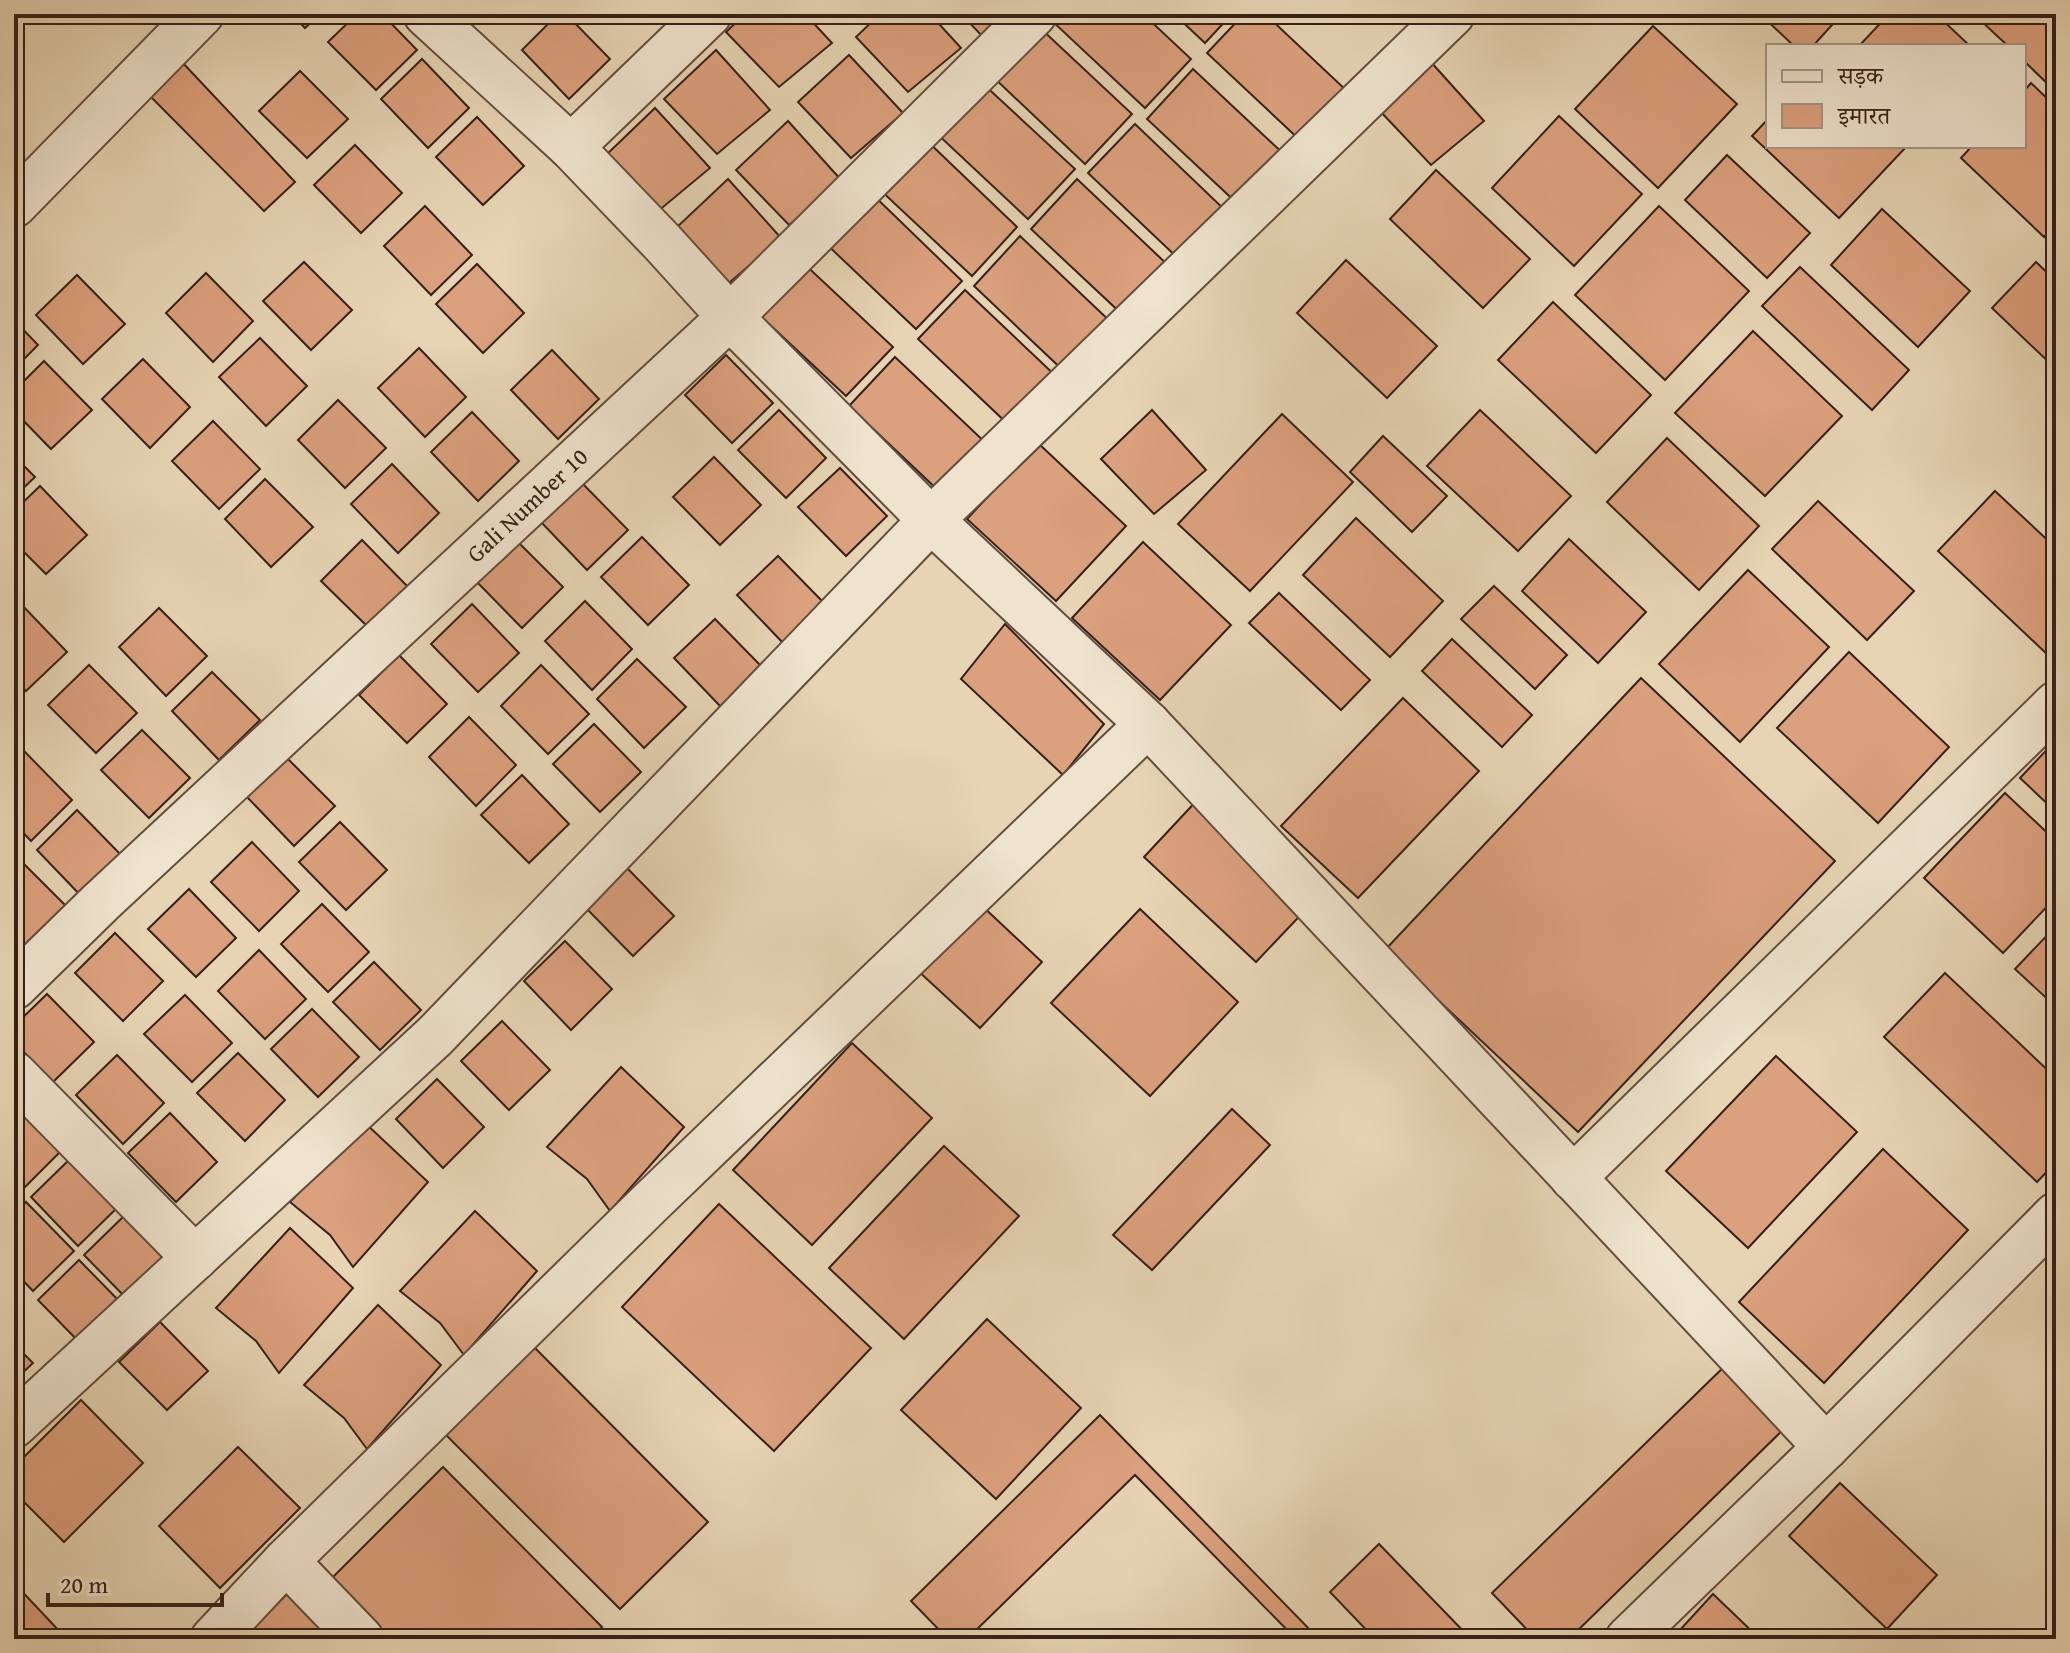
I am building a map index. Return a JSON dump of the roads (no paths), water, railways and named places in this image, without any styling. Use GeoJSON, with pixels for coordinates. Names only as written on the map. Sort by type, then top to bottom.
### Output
{"type":"FeatureCollection","features":[{"type":"Feature","properties":{"kind":"street"},"geometry":{"type":"LineString","coordinates":[[14,205],[201,14]]}},
{"type":"Feature","properties":{"kind":"street"},"geometry":{"type":"LineString","coordinates":[[426,14],[571,147],[730,317],[931,520],[1148,724],[1826,1447]]}},
{"type":"Feature","properties":{"kind":"street"},"geometry":{"type":"LineString","coordinates":[[571,147],[709,14]]}},
{"type":"Feature","properties":{"kind":"street","name":"Gali Number 10"},"geometry":{"type":"LineString","coordinates":[[14,987],[124,880],[730,317],[1034,14]]}},
{"type":"Feature","properties":{"kind":"street"},"geometry":{"type":"LineString","coordinates":[[14,1425],[435,1036],[931,520],[1452,14]]}},
{"type":"Feature","properties":{"kind":"street"},"geometry":{"type":"LineString","coordinates":[[1573,1178],[2056,704]]}},
{"type":"Feature","properties":{"kind":"street"},"geometry":{"type":"LineString","coordinates":[[213,1639],[286,1561],[661,1192],[1148,724]]}},
{"type":"Feature","properties":{"kind":"street"},"geometry":{"type":"LineString","coordinates":[[14,1074],[195,1258]]}},
{"type":"Feature","properties":{"kind":"street"},"geometry":{"type":"LineString","coordinates":[[1628,1639],[1826,1447],[2056,1215]]}},
{"type":"Feature","properties":{"kind":"street"},"geometry":{"type":"LineString","coordinates":[[286,1561],[361,1639]]}}]}
